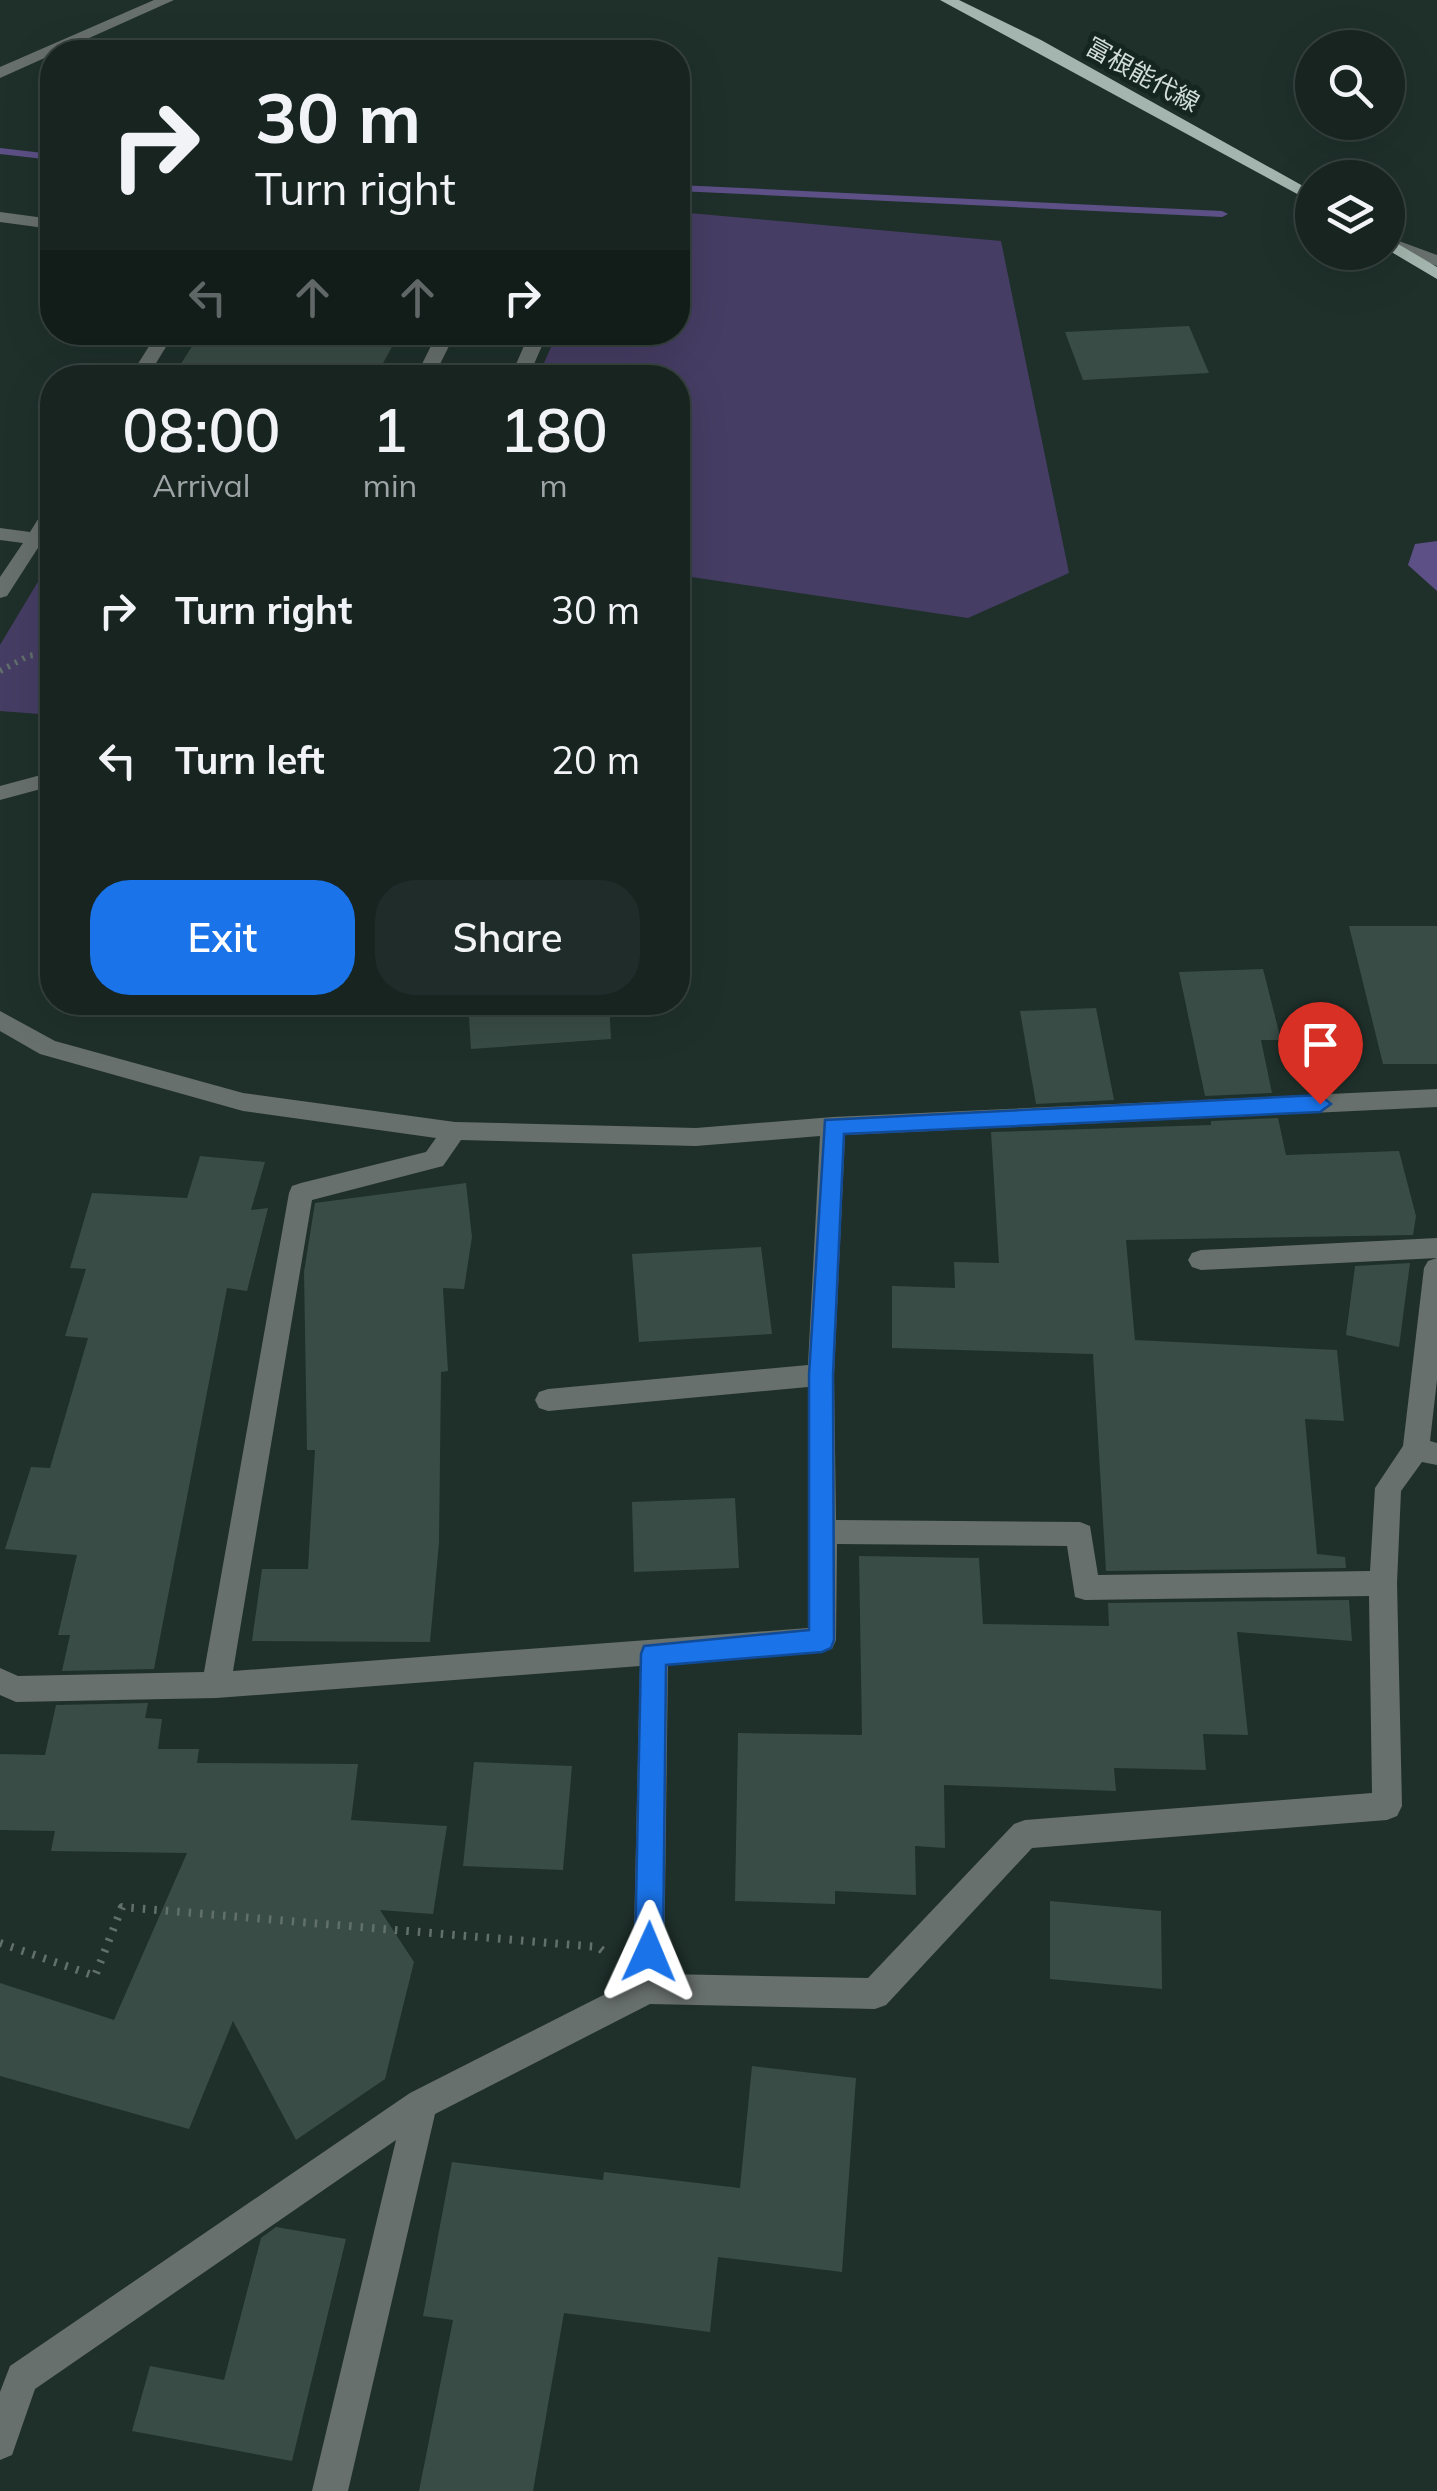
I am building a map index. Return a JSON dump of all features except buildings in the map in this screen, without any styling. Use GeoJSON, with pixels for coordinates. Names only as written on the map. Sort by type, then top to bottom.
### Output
{"type":"FeatureCollection","features":[{"type":"Feature","properties":{"kind":"main road","name":"富根能代線"},"geometry":{"type":"LineString","coordinates":[[947,0],[1036,43],[1295,188]]}},
{"type":"Feature","properties":{"kind":"main road"},"geometry":{"type":"LineString","coordinates":[[1405,254],[1437,274]]}},
{"type":"Feature","properties":{"kind":"street"},"geometry":{"type":"LineString","coordinates":[[75,40],[167,0]]}},
{"type":"Feature","properties":{"kind":"street"},"geometry":{"type":"LineString","coordinates":[[0,73],[40,56]]}},
{"type":"Feature","properties":{"kind":"street"},"geometry":{"type":"LineString","coordinates":[[0,217],[40,222]]}},
{"type":"Feature","properties":{"kind":"street"},"geometry":{"type":"LineString","coordinates":[[1405,249],[1437,261]]}},
{"type":"Feature","properties":{"kind":"street"},"geometry":{"type":"LineString","coordinates":[[0,534],[40,527]]}},
{"type":"Feature","properties":{"kind":"street"},"geometry":{"type":"LineString","coordinates":[[0,592],[40,535]]}},
{"type":"Feature","properties":{"kind":"street"},"geometry":{"type":"LineString","coordinates":[[0,793],[40,782]]}},
{"type":"Feature","properties":{"kind":"street"},"geometry":{"type":"LineString","coordinates":[[0,1020],[48,1048],[243,1102],[455,1131],[696,1136],[1437,1098]]}},
{"type":"Feature","properties":{"kind":"street"},"geometry":{"type":"LineString","coordinates":[[0,1682],[16,1689],[216,1685],[822,1640],[821,1375],[833,1126]]}},
{"type":"Feature","properties":{"kind":"street"},"geometry":{"type":"LineString","coordinates":[[216,1685],[301,1194],[434,1159],[455,1131]]}},
{"type":"Feature","properties":{"kind":"street"},"geometry":{"type":"LineString","coordinates":[[1201,1260],[1437,1248]]}},
{"type":"Feature","properties":{"kind":"street"},"geometry":{"type":"LineString","coordinates":[[0,2443],[22,2378],[421,2104],[648,1989],[875,1994],[1025,1834],[1387,1806],[1383,1583],[1388,1488],[1427,1451],[1437,1268]]}},
{"type":"Feature","properties":{"kind":"street"},"geometry":{"type":"LineString","coordinates":[[548,1400],[821,1375]]}},
{"type":"Feature","properties":{"kind":"street"},"geometry":{"type":"LineString","coordinates":[[823,1532],[1080,1534],[1085,1588],[1383,1583]]}},
{"type":"Feature","properties":{"kind":"street"},"geometry":{"type":"LineString","coordinates":[[648,1989],[654,1654]]}},
{"type":"Feature","properties":{"kind":"street"},"geometry":{"type":"LineString","coordinates":[[330,2491],[421,2104]]}},
{"type":"Feature","properties":{"kind":"path"},"geometry":{"type":"LineString","coordinates":[[0,671],[40,654]]}},
{"type":"Feature","properties":{"kind":"path"},"geometry":{"type":"LineString","coordinates":[[0,1942],[95,1976],[122,1907],[598,1947],[648,1989]]}},
{"type":"Feature","properties":{"kind":"shaded area"},"geometry":{"type":"Polygon","coordinates":[[[690,213],[1001,241],[1069,573],[968,618],[690,577],[690,365],[543,365],[552,345],[690,345],[690,213]]]}},
{"type":"Feature","properties":{"kind":"shaded area"},"geometry":{"type":"Polygon","coordinates":[[[1437,541],[1437,591],[1408,565],[1415,544],[1437,541]]]}},
{"type":"Feature","properties":{"kind":"shaded area"},"geometry":{"type":"Polygon","coordinates":[[[40,578],[40,714],[0,711],[0,645],[40,578]]]}},
{"type":"Feature","properties":{"kind":"waterway"},"geometry":{"type":"LineString","coordinates":[[0,151],[40,156]]}},
{"type":"Feature","properties":{"kind":"waterway"},"geometry":{"type":"LineString","coordinates":[[690,189],[1222,214]]}},
{"type":"Feature","properties":{"kind":"route"},"geometry":{"type":"LineString","coordinates":[[649,1952],[654,1654],[822,1640],[821,1375],[833,1126],[1320,1104]]}}]}
